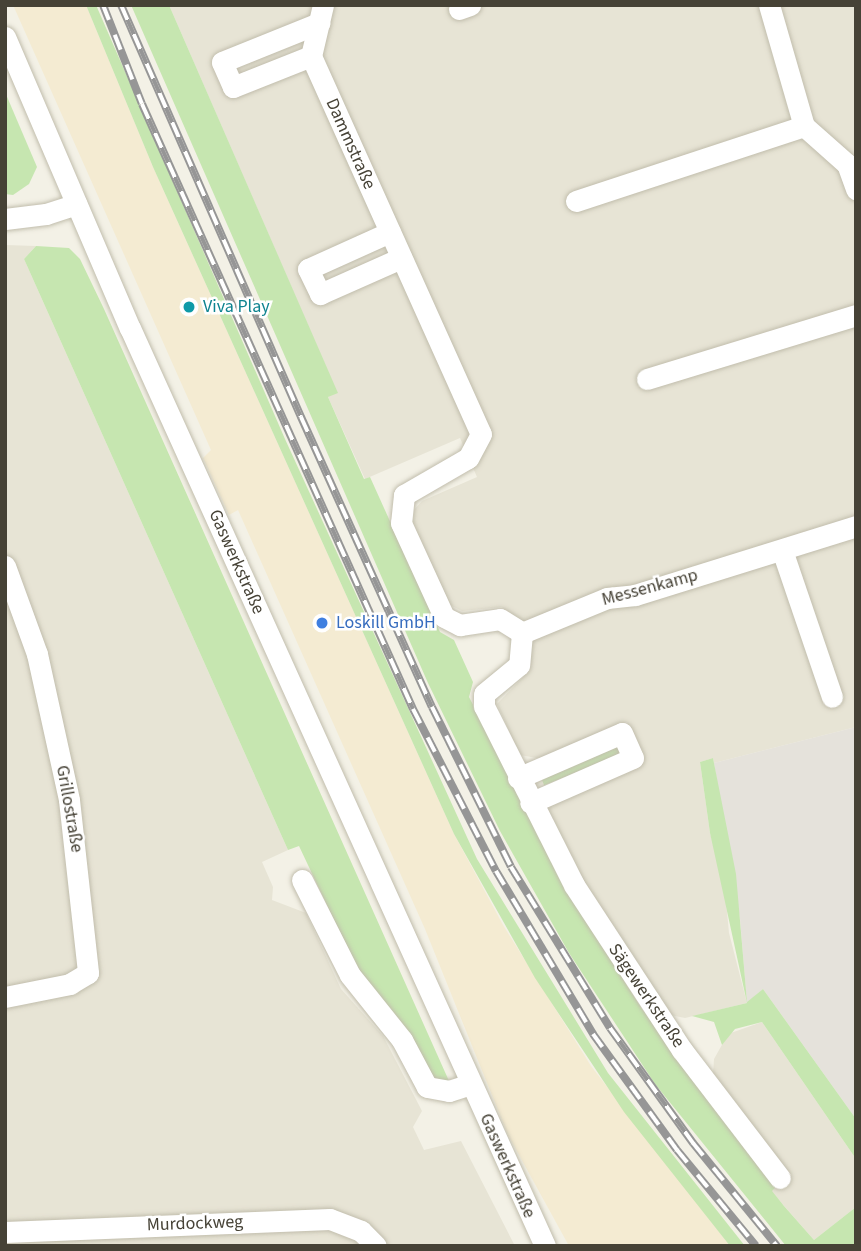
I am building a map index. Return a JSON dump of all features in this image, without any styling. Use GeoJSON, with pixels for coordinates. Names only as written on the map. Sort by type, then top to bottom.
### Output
{"type":"FeatureCollection","features":[{"type":"Feature","properties":{"kind":"street"},"geometry":{"type":"LineString","coordinates":[[769,5],[804,126],[847,164],[856,189]]}},
{"type":"Feature","properties":{"kind":"street"},"geometry":{"type":"LineString","coordinates":[[321,14],[311,56],[233,87],[222,62],[321,14]]}},
{"type":"Feature","properties":{"kind":"street","name":"Gaswerkstraße"},"geometry":{"type":"LineString","coordinates":[[5,37],[76,204],[545,1246]]}},
{"type":"Feature","properties":{"kind":"street","name":"Dammstraße"},"geometry":{"type":"LineString","coordinates":[[311,56],[439,349],[481,434],[468,458],[404,495],[401,523],[444,617],[460,625],[500,619],[522,633]]}},
{"type":"Feature","properties":{"kind":"street"},"geometry":{"type":"LineString","coordinates":[[576,201],[804,126]]}},
{"type":"Feature","properties":{"kind":"street"},"geometry":{"type":"LineString","coordinates":[[5,219],[46,214],[76,204]]}},
{"type":"Feature","properties":{"kind":"street"},"geometry":{"type":"LineString","coordinates":[[390,232],[308,269],[320,294],[401,258]]}},
{"type":"Feature","properties":{"kind":"street"},"geometry":{"type":"LineString","coordinates":[[647,379],[856,315]]}},
{"type":"Feature","properties":{"kind":"street","name":"Messenkamp"},"geometry":{"type":"LineString","coordinates":[[522,633],[607,598],[635,594],[856,526]]}},
{"type":"Feature","properties":{"kind":"street"},"geometry":{"type":"LineString","coordinates":[[782,550],[832,697]]}},
{"type":"Feature","properties":{"kind":"street","name":"Grillostraße"},"geometry":{"type":"LineString","coordinates":[[5,566],[37,654],[69,800],[88,973],[70,984],[5,997]]}},
{"type":"Feature","properties":{"kind":"street","name":"Sägewerkstraße"},"geometry":{"type":"LineString","coordinates":[[522,633],[519,665],[484,694],[484,706],[518,778],[573,885],[641,991],[780,1178]]}},
{"type":"Feature","properties":{"kind":"street"},"geometry":{"type":"LineString","coordinates":[[518,778],[622,733],[633,758],[530,803]]}},
{"type":"Feature","properties":{"kind":"street"},"geometry":{"type":"LineString","coordinates":[[302,880],[350,975],[402,1040],[427,1087],[449,1091],[471,1084]]}},
{"type":"Feature","properties":{"kind":"street","name":"Murdockweg"},"geometry":{"type":"LineString","coordinates":[[5,1232],[330,1219],[361,1231],[376,1246]]}},
{"type":"Feature","properties":{"kind":"shaded area"},"geometry":{"type":"Polygon","coordinates":[[[13,5],[86,5],[153,167],[454,834],[503,925],[591,1066],[730,1246],[569,1246],[508,1135],[425,929],[238,510],[229,515],[203,458],[211,450],[13,5]]]}},
{"type":"Feature","properties":{"kind":"shaded area"},"geometry":{"type":"Polygon","coordinates":[[[169,5],[856,5],[856,727],[714,763],[713,758],[700,762],[710,833],[724,880],[729,933],[747,1003],[685,1018],[670,1015],[583,879],[548,811],[553,801],[644,761],[627,722],[542,759],[520,755],[497,704],[530,670],[502,607],[462,611],[450,605],[413,523],[414,510],[422,501],[477,477],[460,438],[365,479],[328,397],[337,392],[169,5]]]}},
{"type":"Feature","properties":{"kind":"shaded area"},"geometry":{"type":"Polygon","coordinates":[[[5,245],[36,246],[24,259],[288,850],[262,862],[273,887],[272,900],[306,913],[341,989],[383,1036],[422,1111],[413,1127],[424,1150],[461,1141],[515,1246],[5,1246],[5,245]]]}},
{"type":"Feature","properties":{"kind":"shaded area"},"geometry":{"type":"Polygon","coordinates":[[[856,727],[856,1119],[763,989],[747,1003],[740,919],[714,763],[856,727]]]}},
{"type":"Feature","properties":{"kind":"shaded area"},"geometry":{"type":"Polygon","coordinates":[[[762,1022],[856,1159],[856,1207],[814,1240],[771,1191],[791,1175],[713,1075],[714,1059],[728,1034],[762,1022]]]}},
{"type":"Feature","properties":{"kind":"green space"},"geometry":{"type":"Polygon","coordinates":[[[86,5],[96,5],[285,439],[477,859],[608,1073],[745,1246],[730,1246],[624,1112],[535,978],[454,834],[153,167],[86,5]]]}},
{"type":"Feature","properties":{"kind":"green space"},"geometry":{"type":"Polygon","coordinates":[[[131,5],[169,5],[338,393],[328,397],[364,479],[370,477],[440,632],[454,640],[473,682],[469,697],[580,912],[642,1009],[776,1187],[772,1191],[784,1206],[814,1240],[856,1207],[856,1246],[786,1246],[655,1084],[569,953],[500,831],[428,683],[131,5]]]}},
{"type":"Feature","properties":{"kind":"green space"},"geometry":{"type":"Polygon","coordinates":[[[5,92],[37,167],[29,184],[13,195],[5,194],[5,92]]]}},
{"type":"Feature","properties":{"kind":"green space"},"geometry":{"type":"Polygon","coordinates":[[[36,246],[69,248],[80,259],[449,1081],[437,1084],[367,990],[299,846],[288,850],[24,259],[36,246]]]}},
{"type":"Feature","properties":{"kind":"green space"},"geometry":{"type":"Polygon","coordinates":[[[617,744],[621,754],[544,785],[540,775],[617,744]]]}},
{"type":"Feature","properties":{"kind":"green space"},"geometry":{"type":"Polygon","coordinates":[[[713,758],[736,874],[747,1002],[763,989],[856,1119],[856,1159],[762,1022],[735,1029],[722,1045],[714,1022],[692,1016],[747,1003],[710,833],[700,762],[713,758]]]}},
{"type":"Feature","properties":{"kind":"railway"},"geometry":{"type":"LineString","coordinates":[[103,5],[142,104],[413,709],[496,871],[593,1034],[677,1150],[756,1246]]}},
{"type":"Feature","properties":{"kind":"railway"},"geometry":{"type":"LineString","coordinates":[[121,5],[301,417],[432,707],[511,867],[610,1028],[693,1143],[777,1246]]}},
{"type":"Feature","properties":{"kind":"place","name":"Viva Play"},"geometry":{"type":"Point","coordinates":[189,307]}},
{"type":"Feature","properties":{"kind":"place","name":"Loskill GmbH"},"geometry":{"type":"Point","coordinates":[322,623]}}]}
